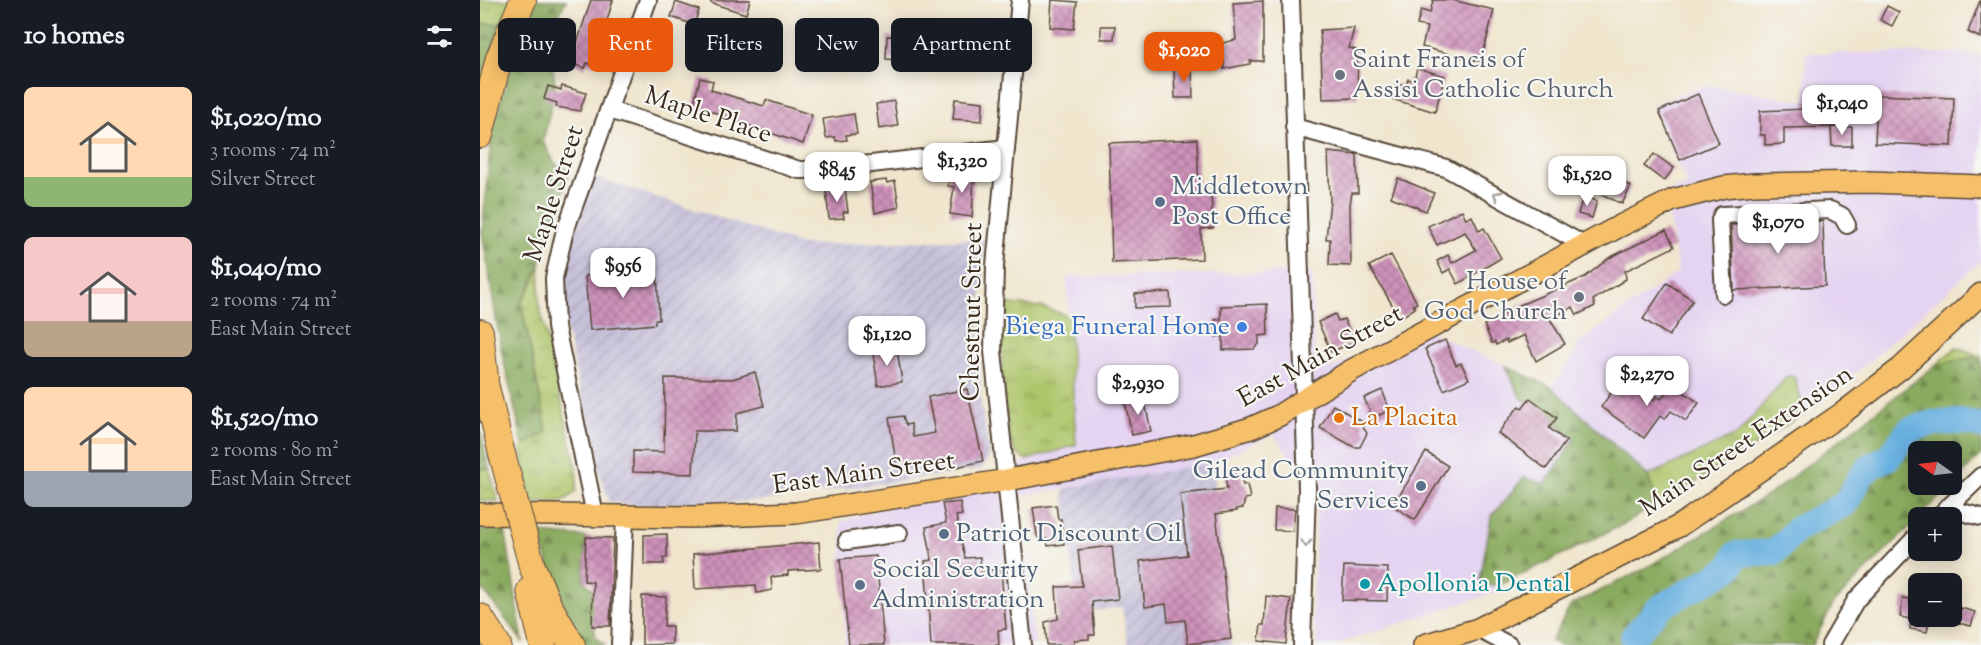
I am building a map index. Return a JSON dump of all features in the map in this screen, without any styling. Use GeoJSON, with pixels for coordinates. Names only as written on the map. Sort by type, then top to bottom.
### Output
{"type":"FeatureCollection","features":[{"type":"Feature","properties":{"kind":"highway"},"geometry":{"type":"LineString","coordinates":[[480,135],[499,58],[523,0]]}},
{"type":"Feature","properties":{"kind":"highway"},"geometry":{"type":"LineString","coordinates":[[480,332],[483,371],[528,566],[543,645]]}},
{"type":"Feature","properties":{"kind":"highway"},"geometry":{"type":"LineString","coordinates":[[528,566],[572,645]]}},
{"type":"Feature","properties":{"kind":"highway"},"geometry":{"type":"LineString","coordinates":[[480,617],[498,645]]}},
{"type":"Feature","properties":{"kind":"highway"},"geometry":{"type":"LineString","coordinates":[[480,626],[484,645]]}},
{"type":"Feature","properties":{"kind":"main road","name":"East Main Street"},"geometry":{"type":"LineString","coordinates":[[480,514],[704,517],[796,513],[1008,480],[1197,445],[1251,428],[1305,401],[1352,370],[1584,245],[1673,200],[1724,187],[1805,182],[1981,186]]}},
{"type":"Feature","properties":{"kind":"main road","name":"Main Street Extension"},"geometry":{"type":"LineString","coordinates":[[1424,645],[1478,629],[1679,526],[1817,433],[1902,368],[1981,294]]}},
{"type":"Feature","properties":{"kind":"street","name":"Maple Street"},"geometry":{"type":"LineString","coordinates":[[595,515],[556,327],[553,294],[555,266],[564,234],[648,0]]}},
{"type":"Feature","properties":{"kind":"street","name":"Chestnut Street"},"geometry":{"type":"LineString","coordinates":[[1020,0],[994,276],[993,351],[998,420],[1008,480],[1023,645]]}},
{"type":"Feature","properties":{"kind":"street"},"geometry":{"type":"LineString","coordinates":[[1291,0],[1308,489],[1302,645]]}},
{"type":"Feature","properties":{"kind":"street","name":"Maple Place"},"geometry":{"type":"LineString","coordinates":[[609,110],[800,170],[821,171],[1006,148]]}},
{"type":"Feature","properties":{"kind":"street"},"geometry":{"type":"LineString","coordinates":[[1294,127],[1446,168],[1584,245]]}},
{"type":"Feature","properties":{"kind":"street"},"geometry":{"type":"LineString","coordinates":[[1724,294],[1720,220],[1722,215],[1830,210],[1842,216],[1847,225]]}},
{"type":"Feature","properties":{"kind":"street"},"geometry":{"type":"LineString","coordinates":[[1948,507],[1981,476]]}},
{"type":"Feature","properties":{"kind":"street"},"geometry":{"type":"LineString","coordinates":[[1962,515],[1981,517]]}},
{"type":"Feature","properties":{"kind":"street"},"geometry":{"type":"LineString","coordinates":[[620,645],[625,516]]}},
{"type":"Feature","properties":{"kind":"street"},"geometry":{"type":"LineString","coordinates":[[847,541],[899,533]]}},
{"type":"Feature","properties":{"kind":"street"},"geometry":{"type":"LineString","coordinates":[[1830,645],[1856,600],[1908,545]]}},
{"type":"Feature","properties":{"kind":"street"},"geometry":{"type":"LineString","coordinates":[[1478,629],[1509,645]]}},
{"type":"Feature","properties":{"kind":"shaded area"},"geometry":{"type":"Polygon","coordinates":[[[1806,53],[1971,53],[1981,56],[1981,261],[1836,391],[1805,413],[1794,376],[1787,376],[1738,434],[1648,476],[1551,387],[1577,351],[1578,343],[1678,272],[1666,193],[1687,185],[1652,105],[1706,85],[1805,101],[1806,53]]]}},
{"type":"Feature","properties":{"kind":"shaded area"},"geometry":{"type":"Polygon","coordinates":[[[595,177],[803,245],[985,239],[979,327],[981,404],[990,456],[981,469],[762,501],[625,505],[609,501],[593,451],[563,314],[564,275],[578,219],[595,177]]]}},
{"type":"Feature","properties":{"kind":"shaded area"},"geometry":{"type":"Polygon","coordinates":[[[1312,272],[1315,356],[1331,369],[1415,325],[1506,366],[1520,397],[1575,439],[1479,586],[1500,585],[1494,593],[1334,645],[1318,645],[1312,615],[1318,464],[1294,463],[1274,434],[1209,464],[1021,496],[1035,645],[845,645],[841,522],[1076,445],[1067,277],[1312,272]]]}},
{"type":"Feature","properties":{"kind":"shaded area"},"geometry":{"type":"Polygon","coordinates":[[[1213,463],[1231,645],[1128,645],[1122,607],[1078,613],[1063,489],[1213,463]]]}},
{"type":"Feature","properties":{"kind":"green space"},"geometry":{"type":"Polygon","coordinates":[[[480,0],[512,0],[504,18],[498,18],[498,24],[480,24],[480,0]]]}},
{"type":"Feature","properties":{"kind":"green space"},"geometry":{"type":"Polygon","coordinates":[[[532,0],[566,0],[558,18],[526,18],[532,0]]]}},
{"type":"Feature","properties":{"kind":"green space"},"geometry":{"type":"Polygon","coordinates":[[[480,24],[498,24],[498,33],[480,84],[480,24]]]}},
{"type":"Feature","properties":{"kind":"green space"},"geometry":{"type":"Polygon","coordinates":[[[510,72],[553,72],[555,90],[543,141],[556,165],[570,169],[538,271],[521,302],[547,433],[523,445],[501,348],[482,232],[492,130],[510,72]]]}},
{"type":"Feature","properties":{"kind":"green space"},"geometry":{"type":"Polygon","coordinates":[[[540,265],[539,304],[577,470],[576,491],[566,499],[550,503],[531,502],[521,450],[523,445],[547,432],[521,302],[532,286],[540,265]]]}},
{"type":"Feature","properties":{"kind":"green space"},"geometry":{"type":"Polygon","coordinates":[[[1001,303],[1041,307],[1069,316],[1076,445],[1027,460],[1015,452],[1010,440],[1004,403],[1001,303]]]}},
{"type":"Feature","properties":{"kind":"green space"},"geometry":{"type":"Polygon","coordinates":[[[1956,347],[1981,356],[1981,361],[1974,357],[1936,365],[1956,347]]]}},
{"type":"Feature","properties":{"kind":"green space"},"geometry":{"type":"Polygon","coordinates":[[[1974,357],[1981,361],[1981,455],[1962,474],[1962,441],[1908,441],[1908,495],[1941,495],[1929,507],[1908,507],[1908,528],[1834,603],[1812,645],[1560,645],[1551,641],[1571,605],[1646,568],[1770,494],[1936,365],[1974,357]]]}},
{"type":"Feature","properties":{"kind":"green space"},"geometry":{"type":"Polygon","coordinates":[[[1506,366],[1551,387],[1648,476],[1657,504],[1626,523],[1500,585],[1479,586],[1491,517],[1524,477],[1545,484],[1575,439],[1520,397],[1506,366]]]}},
{"type":"Feature","properties":{"kind":"green space"},"geometry":{"type":"Polygon","coordinates":[[[1787,376],[1794,376],[1805,413],[1744,453],[1657,504],[1648,476],[1738,434],[1787,376]]]}},
{"type":"Feature","properties":{"kind":"green space"},"geometry":{"type":"Polygon","coordinates":[[[480,428],[489,468],[483,470],[480,468],[480,428]]]}},
{"type":"Feature","properties":{"kind":"green space"},"geometry":{"type":"Polygon","coordinates":[[[480,468],[489,468],[498,501],[480,501],[480,468]]]}},
{"type":"Feature","properties":{"kind":"green space"},"geometry":{"type":"Polygon","coordinates":[[[505,529],[523,642],[480,586],[480,530],[505,529]]]}},
{"type":"Feature","properties":{"kind":"green space"},"geometry":{"type":"Polygon","coordinates":[[[540,533],[586,537],[584,581],[593,590],[595,636],[605,645],[585,645],[557,589],[540,533]]]}},
{"type":"Feature","properties":{"kind":"building"},"geometry":{"type":"Polygon","coordinates":[[[591,0],[613,0],[608,18],[588,18],[588,63],[585,68],[576,65],[576,46],[591,0]]]}},
{"type":"Feature","properties":{"kind":"building"},"geometry":{"type":"Polygon","coordinates":[[[711,0],[750,0],[746,14],[711,3],[711,0]]]}},
{"type":"Feature","properties":{"kind":"building"},"geometry":{"type":"Polygon","coordinates":[[[1052,0],[1077,2],[1074,29],[1050,27],[1052,0]]]}},
{"type":"Feature","properties":{"kind":"building"},"geometry":{"type":"Polygon","coordinates":[[[1433,0],[1452,0],[1494,10],[1481,62],[1422,47],[1427,27],[1417,25],[1421,10],[1430,13],[1433,0]]]}},
{"type":"Feature","properties":{"kind":"building"},"geometry":{"type":"Polygon","coordinates":[[[1263,1],[1263,61],[1250,61],[1250,64],[1224,69],[1224,62],[1214,62],[1213,45],[1236,40],[1233,3],[1263,1]]]}},
{"type":"Feature","properties":{"kind":"building"},"geometry":{"type":"Polygon","coordinates":[[[1981,1],[1981,38],[1968,32],[1981,1]]]}},
{"type":"Feature","properties":{"kind":"building"},"geometry":{"type":"Polygon","coordinates":[[[676,2],[699,10],[696,18],[685,18],[685,22],[671,17],[676,2]]]}},
{"type":"Feature","properties":{"kind":"building"},"geometry":{"type":"Polygon","coordinates":[[[1887,6],[1899,12],[1892,26],[1880,20],[1887,6]]]}},
{"type":"Feature","properties":{"kind":"building"},"geometry":{"type":"Polygon","coordinates":[[[1101,26],[1115,26],[1114,39],[1101,39],[1101,26]]]}},
{"type":"Feature","properties":{"kind":"building","name":"Saint Francis of Assisi Catholic Church"},"geometry":{"type":"Polygon","coordinates":[[[1354,28],[1349,48],[1357,50],[1358,98],[1323,99],[1320,30],[1354,28]]]}},
{"type":"Feature","properties":{"kind":"building"},"geometry":{"type":"Polygon","coordinates":[[[887,36],[891,36],[891,59],[886,59],[887,36]]]}},
{"type":"Feature","properties":{"kind":"building"},"geometry":{"type":"Polygon","coordinates":[[[1192,68],[1193,98],[1175,98],[1174,69],[1192,68]]]}},
{"type":"Feature","properties":{"kind":"building"},"geometry":{"type":"Polygon","coordinates":[[[1417,68],[1445,76],[1435,112],[1392,99],[1396,84],[1406,86],[1408,79],[1414,81],[1417,68]]]}},
{"type":"Feature","properties":{"kind":"building"},"geometry":{"type":"Polygon","coordinates":[[[700,78],[713,81],[711,90],[764,106],[766,100],[812,115],[803,144],[724,117],[725,115],[693,107],[700,78]]]}},
{"type":"Feature","properties":{"kind":"building"},"geometry":{"type":"Polygon","coordinates":[[[548,86],[561,90],[562,86],[586,93],[580,111],[556,107],[557,103],[544,99],[548,86]]]}},
{"type":"Feature","properties":{"kind":"building"},"geometry":{"type":"Polygon","coordinates":[[[1824,93],[1824,99],[1834,98],[1835,127],[1784,128],[1784,144],[1765,145],[1765,135],[1760,135],[1760,111],[1806,109],[1805,101],[1810,101],[1810,94],[1824,93]]]}},
{"type":"Feature","properties":{"kind":"building"},"geometry":{"type":"Polygon","coordinates":[[[1698,94],[1719,143],[1680,160],[1659,111],[1698,94]]]}},
{"type":"Feature","properties":{"kind":"building"},"geometry":{"type":"Polygon","coordinates":[[[1877,95],[1954,98],[1952,146],[1875,143],[1877,95]]]}},
{"type":"Feature","properties":{"kind":"building"},"geometry":{"type":"Polygon","coordinates":[[[955,99],[983,102],[982,121],[953,119],[955,99]]]}},
{"type":"Feature","properties":{"kind":"building"},"geometry":{"type":"Polygon","coordinates":[[[894,101],[898,126],[879,129],[876,104],[894,101]]]}},
{"type":"Feature","properties":{"kind":"building"},"geometry":{"type":"Polygon","coordinates":[[[854,114],[857,134],[846,135],[847,140],[836,141],[835,137],[826,138],[823,119],[854,114]]]}},
{"type":"Feature","properties":{"kind":"building"},"geometry":{"type":"Polygon","coordinates":[[[1831,127],[1852,127],[1852,146],[1832,146],[1831,127]]]}},
{"type":"Feature","properties":{"kind":"building","name":"Middletown Post Office"},"geometry":{"type":"Polygon","coordinates":[[[1197,139],[1199,193],[1211,193],[1213,228],[1201,229],[1202,259],[1112,263],[1109,143],[1197,139]]]}},
{"type":"Feature","properties":{"kind":"building"},"geometry":{"type":"Polygon","coordinates":[[[1328,152],[1357,155],[1358,193],[1352,193],[1350,204],[1351,266],[1329,265],[1330,239],[1326,239],[1330,200],[1328,152]]]}},
{"type":"Feature","properties":{"kind":"building"},"geometry":{"type":"Polygon","coordinates":[[[1654,154],[1674,168],[1664,181],[1644,166],[1654,154]]]}},
{"type":"Feature","properties":{"kind":"building"},"geometry":{"type":"Polygon","coordinates":[[[950,173],[974,176],[972,217],[950,214],[954,187],[948,186],[950,173]]]}},
{"type":"Feature","properties":{"kind":"building"},"geometry":{"type":"Polygon","coordinates":[[[1606,174],[1631,186],[1622,204],[1597,192],[1606,174]]]}},
{"type":"Feature","properties":{"kind":"building"},"geometry":{"type":"Polygon","coordinates":[[[1398,178],[1434,193],[1426,211],[1391,197],[1398,178]]]}},
{"type":"Feature","properties":{"kind":"building"},"geometry":{"type":"Polygon","coordinates":[[[886,180],[887,183],[895,181],[899,207],[875,213],[870,182],[886,180]]]}},
{"type":"Feature","properties":{"kind":"building"},"geometry":{"type":"Polygon","coordinates":[[[845,188],[848,212],[843,212],[844,218],[829,219],[826,190],[845,188]]]}},
{"type":"Feature","properties":{"kind":"building"},"geometry":{"type":"Polygon","coordinates":[[[1583,196],[1597,201],[1592,218],[1578,214],[1583,196]]]}},
{"type":"Feature","properties":{"kind":"building"},"geometry":{"type":"Polygon","coordinates":[[[1462,210],[1466,219],[1472,216],[1479,231],[1484,228],[1501,258],[1458,284],[1450,269],[1443,273],[1437,261],[1448,255],[1452,263],[1476,250],[1465,232],[1437,245],[1428,226],[1462,210]]]}},
{"type":"Feature","properties":{"kind":"building"},"geometry":{"type":"Polygon","coordinates":[[[1823,221],[1825,286],[1734,290],[1731,225],[1823,221]]]}},
{"type":"Feature","properties":{"kind":"building"},"geometry":{"type":"Polygon","coordinates":[[[1666,230],[1674,247],[1625,271],[1626,279],[1593,300],[1595,306],[1577,315],[1573,307],[1550,319],[1565,344],[1536,361],[1524,335],[1507,343],[1506,340],[1496,345],[1495,342],[1492,343],[1484,325],[1520,305],[1585,277],[1609,258],[1666,230]]]}},
{"type":"Feature","properties":{"kind":"building"},"geometry":{"type":"Polygon","coordinates":[[[1391,255],[1417,303],[1413,305],[1415,308],[1400,318],[1369,266],[1391,255]]]}},
{"type":"Feature","properties":{"kind":"building"},"geometry":{"type":"Polygon","coordinates":[[[657,269],[659,320],[655,320],[655,324],[590,330],[585,276],[657,269]]]}},
{"type":"Feature","properties":{"kind":"building"},"geometry":{"type":"Polygon","coordinates":[[[1667,283],[1693,300],[1669,336],[1643,319],[1667,283]]]}},
{"type":"Feature","properties":{"kind":"building"},"geometry":{"type":"Polygon","coordinates":[[[1170,292],[1171,307],[1135,308],[1135,294],[1170,292]]]}},
{"type":"Feature","properties":{"kind":"building","name":"Biega Funeral Home"},"geometry":{"type":"Polygon","coordinates":[[[1267,304],[1268,335],[1259,336],[1259,344],[1254,349],[1223,350],[1223,336],[1216,337],[1215,320],[1221,319],[1221,306],[1267,304]]]}},
{"type":"Feature","properties":{"kind":"building"},"geometry":{"type":"Polygon","coordinates":[[[1335,314],[1338,321],[1344,319],[1354,342],[1331,352],[1318,322],[1335,314]]]}},
{"type":"Feature","properties":{"kind":"building"},"geometry":{"type":"Polygon","coordinates":[[[1445,340],[1456,365],[1461,363],[1469,379],[1444,390],[1425,349],[1445,340]]]}},
{"type":"Feature","properties":{"kind":"building"},"geometry":{"type":"Polygon","coordinates":[[[897,349],[902,382],[878,386],[873,353],[897,349]]]}},
{"type":"Feature","properties":{"kind":"building"},"geometry":{"type":"Polygon","coordinates":[[[1171,367],[1174,383],[1157,386],[1155,370],[1171,367]]]}},
{"type":"Feature","properties":{"kind":"building"},"geometry":{"type":"Polygon","coordinates":[[[755,372],[764,406],[737,413],[736,431],[695,431],[693,474],[633,472],[633,451],[664,452],[665,378],[732,379],[755,372]]]}},
{"type":"Feature","properties":{"kind":"building"},"geometry":{"type":"Polygon","coordinates":[[[1618,383],[1630,391],[1634,385],[1654,400],[1657,396],[1661,399],[1672,384],[1699,403],[1686,421],[1671,411],[1665,419],[1660,416],[1644,438],[1601,407],[1618,383]]]}},
{"type":"Feature","properties":{"kind":"building"},"geometry":{"type":"Polygon","coordinates":[[[967,389],[983,461],[939,471],[937,462],[897,469],[889,418],[903,416],[906,425],[911,424],[913,437],[935,433],[928,397],[967,389]]]}},
{"type":"Feature","properties":{"kind":"building"},"geometry":{"type":"Polygon","coordinates":[[[1382,390],[1390,410],[1373,418],[1364,398],[1382,390]]]}},
{"type":"Feature","properties":{"kind":"building"},"geometry":{"type":"Polygon","coordinates":[[[1144,398],[1151,431],[1132,435],[1125,402],[1144,398]]]}},
{"type":"Feature","properties":{"kind":"building"},"geometry":{"type":"Polygon","coordinates":[[[1530,398],[1557,418],[1549,428],[1566,441],[1546,469],[1498,433],[1519,406],[1522,408],[1530,398]]]}},
{"type":"Feature","properties":{"kind":"building"},"geometry":{"type":"Polygon","coordinates":[[[1333,405],[1366,424],[1362,426],[1367,433],[1360,447],[1354,447],[1320,428],[1333,405]]]}},
{"type":"Feature","properties":{"kind":"building","name":"Gilead Community Services"},"geometry":{"type":"Polygon","coordinates":[[[1426,452],[1448,466],[1415,520],[1393,506],[1426,452]]]}},
{"type":"Feature","properties":{"kind":"building"},"geometry":{"type":"Polygon","coordinates":[[[1240,467],[1243,485],[1247,484],[1250,498],[1245,499],[1243,508],[1236,509],[1237,511],[1216,514],[1231,639],[1188,644],[1185,620],[1168,622],[1166,604],[1145,607],[1140,561],[1187,555],[1180,494],[1227,489],[1224,470],[1240,467]]]}},
{"type":"Feature","properties":{"kind":"building"},"geometry":{"type":"Polygon","coordinates":[[[960,502],[962,515],[956,516],[965,558],[980,557],[981,571],[1001,569],[1006,629],[998,630],[999,645],[931,645],[925,561],[932,560],[926,527],[946,523],[942,504],[960,502]]]}},
{"type":"Feature","properties":{"kind":"building"},"geometry":{"type":"Polygon","coordinates":[[[1056,505],[1058,519],[1061,519],[1064,544],[1048,546],[1047,539],[1039,539],[1037,535],[1033,508],[1056,505]]]}},
{"type":"Feature","properties":{"kind":"building"},"geometry":{"type":"Polygon","coordinates":[[[1275,508],[1295,509],[1293,531],[1274,530],[1275,508]]]}},
{"type":"Feature","properties":{"kind":"building"},"geometry":{"type":"Polygon","coordinates":[[[667,534],[667,558],[663,558],[664,564],[644,564],[644,535],[667,534]]]}},
{"type":"Feature","properties":{"kind":"building"},"geometry":{"type":"Polygon","coordinates":[[[586,537],[613,538],[610,626],[592,626],[593,582],[584,581],[586,537]]]}},
{"type":"Feature","properties":{"kind":"building"},"geometry":{"type":"Polygon","coordinates":[[[819,542],[821,569],[788,571],[788,575],[771,577],[772,590],[757,593],[756,585],[695,589],[693,554],[819,542]]]}},
{"type":"Feature","properties":{"kind":"building"},"geometry":{"type":"Polygon","coordinates":[[[1112,546],[1118,599],[1092,602],[1095,635],[1089,635],[1089,639],[1074,640],[1074,645],[1047,645],[1045,622],[1058,619],[1056,587],[1082,586],[1078,550],[1112,546]]]}},
{"type":"Feature","properties":{"kind":"building"},"geometry":{"type":"Polygon","coordinates":[[[876,556],[884,645],[849,645],[840,559],[876,556]]]}},
{"type":"Feature","properties":{"kind":"building","name":"Apollonia Dental"},"geometry":{"type":"Polygon","coordinates":[[[1344,566],[1388,568],[1387,601],[1342,600],[1344,566]]]}},
{"type":"Feature","properties":{"kind":"building"},"geometry":{"type":"Polygon","coordinates":[[[642,596],[666,597],[664,626],[672,626],[672,644],[642,645],[642,596]]]}},
{"type":"Feature","properties":{"kind":"building"},"geometry":{"type":"Polygon","coordinates":[[[1266,596],[1291,599],[1286,644],[1259,641],[1261,625],[1264,625],[1266,596]]]}},
{"type":"Feature","properties":{"kind":"building"},"geometry":{"type":"Polygon","coordinates":[[[1903,598],[1908,599],[1908,618],[1900,617],[1903,598]]]}},
{"type":"Feature","properties":{"kind":"building"},"geometry":{"type":"Polygon","coordinates":[[[1962,608],[1975,612],[1971,626],[1962,624],[1962,608]]]}},
{"type":"Feature","properties":{"kind":"building"},"geometry":{"type":"Polygon","coordinates":[[[1910,627],[1928,627],[1927,632],[1910,629],[1910,627]]]}},
{"type":"Feature","properties":{"kind":"waterway"},"geometry":{"type":"LineString","coordinates":[[1633,637],[1659,608],[1730,568],[1736,554],[1775,552],[1797,529],[1845,504],[1861,476],[1871,466],[1889,457],[1909,430],[1933,423],[1965,422],[1981,426]]}},
{"type":"Feature","properties":{"kind":"place","name":"Saint Francis of Assisi Catholic Church"},"geometry":{"type":"Point","coordinates":[1340,75]}},
{"type":"Feature","properties":{"kind":"place","name":"Middletown Post Office"},"geometry":{"type":"Point","coordinates":[1160,202]}},
{"type":"Feature","properties":{"kind":"place","name":"House of God Church"},"geometry":{"type":"Point","coordinates":[1579,297]}},
{"type":"Feature","properties":{"kind":"place","name":"Biega Funeral Home"},"geometry":{"type":"Point","coordinates":[1242,327]}},
{"type":"Feature","properties":{"kind":"place","name":"La Placita"},"geometry":{"type":"Point","coordinates":[1339,418]}},
{"type":"Feature","properties":{"kind":"place","name":"Gilead Community Services"},"geometry":{"type":"Point","coordinates":[1421,486]}},
{"type":"Feature","properties":{"kind":"place","name":"Patriot Discount Oil"},"geometry":{"type":"Point","coordinates":[944,534]}},
{"type":"Feature","properties":{"kind":"place","name":"Apollonia Dental"},"geometry":{"type":"Point","coordinates":[1365,584]}},
{"type":"Feature","properties":{"kind":"place","name":"Social Security Administration"},"geometry":{"type":"Point","coordinates":[860,585]}}]}
